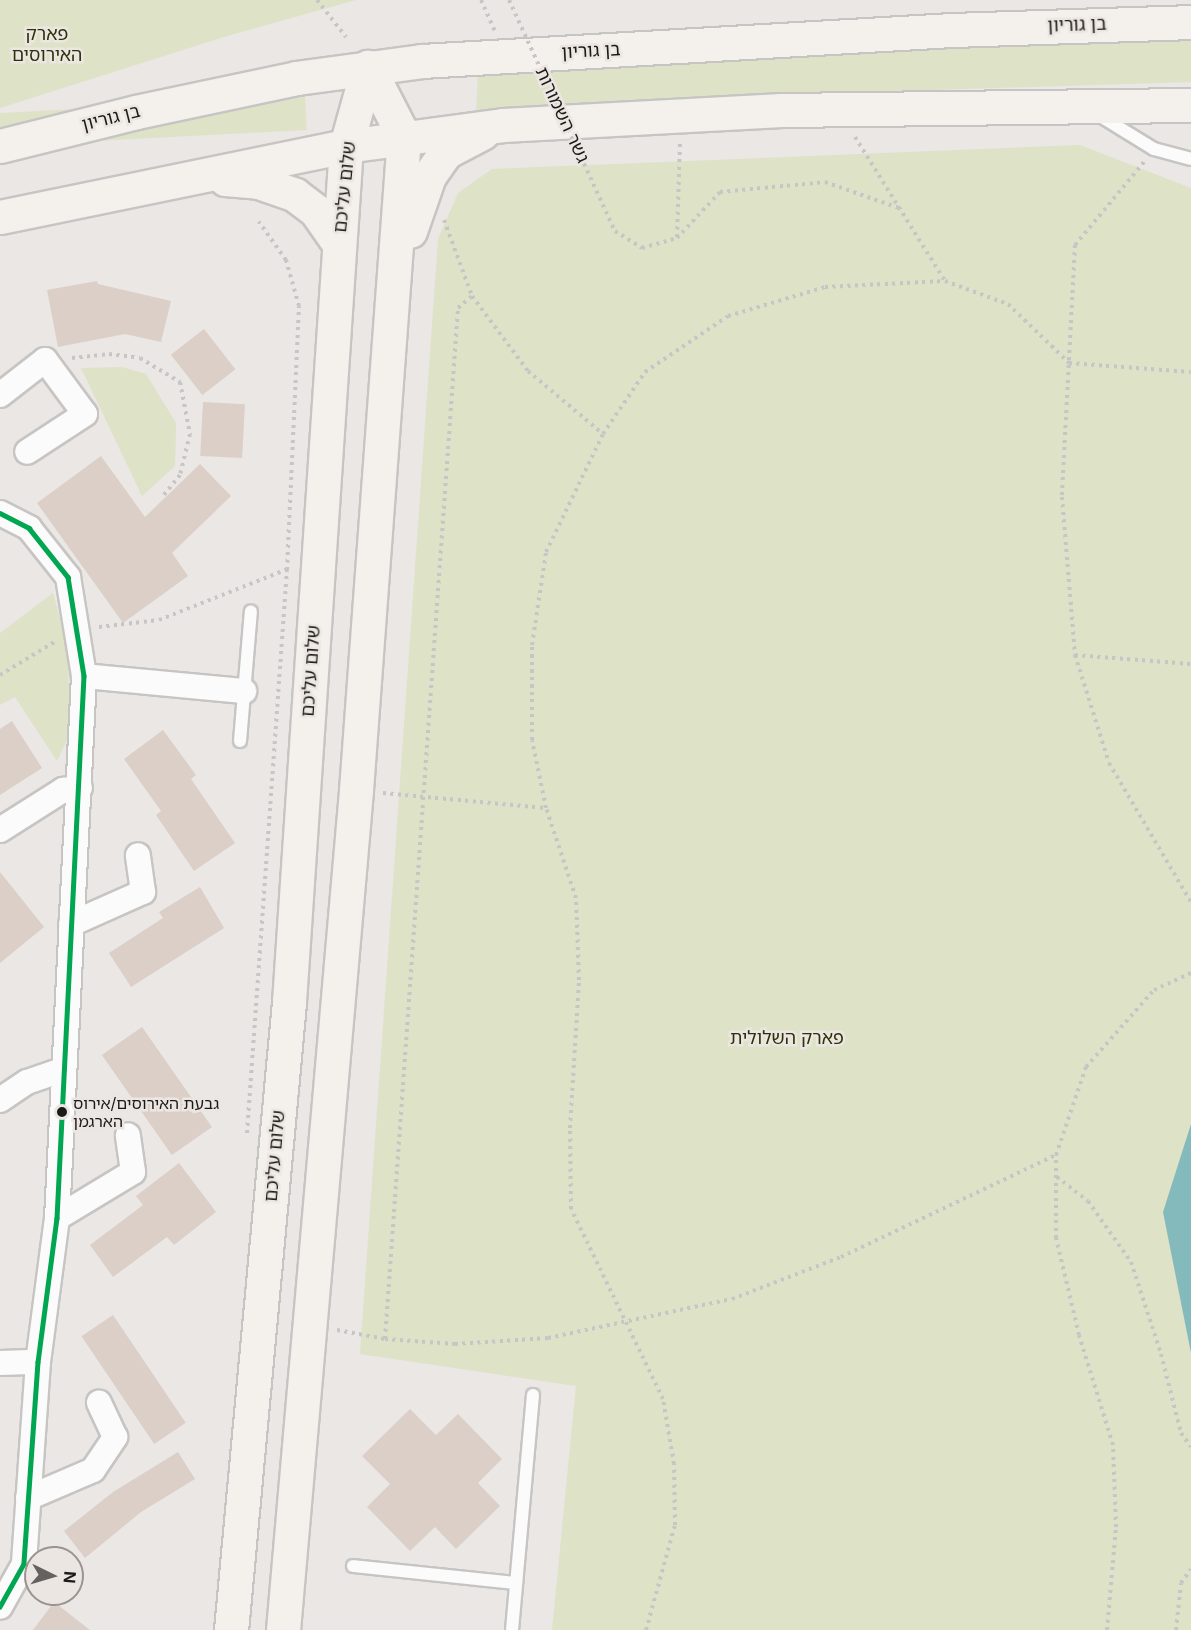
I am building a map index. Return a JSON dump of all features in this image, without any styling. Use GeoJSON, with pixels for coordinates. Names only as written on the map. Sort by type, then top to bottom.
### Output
{"type":"FeatureCollection","features":[{"type":"Feature","properties":{"kind":"main road","name":"בן גוריון"},"geometry":{"type":"LineString","coordinates":[[0,146],[136,112],[368,67],[952,30],[1191,22]]}},
{"type":"Feature","properties":{"kind":"main road"},"geometry":{"type":"LineString","coordinates":[[283,1630],[356,790],[404,137],[368,67]]}},
{"type":"Feature","properties":{"kind":"main road","name":"שלום עליכם"},"geometry":{"type":"LineString","coordinates":[[231,1630],[289,1002],[346,146],[368,67]]}},
{"type":"Feature","properties":{"kind":"main road"},"geometry":{"type":"LineString","coordinates":[[0,217],[346,146],[503,125],[838,109],[1191,105]]}},
{"type":"Feature","properties":{"kind":"main road"},"geometry":{"type":"LineString","coordinates":[[394,282],[429,176],[446,152],[503,125]]}},
{"type":"Feature","properties":{"kind":"main road"},"geometry":{"type":"LineString","coordinates":[[202,176],[258,182],[295,195],[316,211],[339,244]]}},
{"type":"Feature","properties":{"kind":"street"},"geometry":{"type":"LineString","coordinates":[[0,395],[45,360],[85,414],[27,452]]}},
{"type":"Feature","properties":{"kind":"street"},"geometry":{"type":"LineString","coordinates":[[0,513],[29,528],[68,577],[84,676],[57,1218],[38,1362],[24,1564],[0,1608]]}},
{"type":"Feature","properties":{"kind":"street"},"geometry":{"type":"LineString","coordinates":[[84,676],[244,692]]}},
{"type":"Feature","properties":{"kind":"street"},"geometry":{"type":"LineString","coordinates":[[0,830],[63,790],[80,789]]}},
{"type":"Feature","properties":{"kind":"street"},"geometry":{"type":"LineString","coordinates":[[71,924],[143,892],[138,855]]}},
{"type":"Feature","properties":{"kind":"street"},"geometry":{"type":"LineString","coordinates":[[0,1100],[27,1082],[64,1069]]}},
{"type":"Feature","properties":{"kind":"street"},"geometry":{"type":"LineString","coordinates":[[57,1218],[133,1172],[128,1136]]}},
{"type":"Feature","properties":{"kind":"street"},"geometry":{"type":"LineString","coordinates":[[0,1363],[38,1362]]}},
{"type":"Feature","properties":{"kind":"street"},"geometry":{"type":"LineString","coordinates":[[28,1498],[93,1470],[115,1437],[99,1402]]}},
{"type":"Feature","properties":{"kind":"lane"},"geometry":{"type":"LineString","coordinates":[[1086,107],[1154,149],[1191,159]]}},
{"type":"Feature","properties":{"kind":"lane"},"geometry":{"type":"LineString","coordinates":[[240,741],[251,611]]}},
{"type":"Feature","properties":{"kind":"lane"},"geometry":{"type":"LineString","coordinates":[[512,1630],[533,1395]]}},
{"type":"Feature","properties":{"kind":"lane"},"geometry":{"type":"LineString","coordinates":[[353,1566],[516,1583]]}},
{"type":"Feature","properties":{"kind":"path"},"geometry":{"type":"LineString","coordinates":[[317,0],[346,37]]}},
{"type":"Feature","properties":{"kind":"path","name":"גשר השמורות"},"geometry":{"type":"LineString","coordinates":[[509,0],[615,231],[642,248],[677,238]]}},
{"type":"Feature","properties":{"kind":"path"},"geometry":{"type":"LineString","coordinates":[[838,109],[945,281]]}},
{"type":"Feature","properties":{"kind":"path"},"geometry":{"type":"LineString","coordinates":[[677,238],[679,115]]}},
{"type":"Feature","properties":{"kind":"path"},"geometry":{"type":"LineString","coordinates":[[1154,149],[1075,245],[1062,497],[1076,656],[1109,763],[1191,902]]}},
{"type":"Feature","properties":{"kind":"path"},"geometry":{"type":"LineString","coordinates":[[677,238],[720,192],[825,182],[900,208]]}},
{"type":"Feature","properties":{"kind":"path"},"geometry":{"type":"LineString","coordinates":[[443,216],[472,296],[528,371],[603,434]]}},
{"type":"Feature","properties":{"kind":"path"},"geometry":{"type":"LineString","coordinates":[[246,1135],[286,570],[299,306],[286,260],[259,222]]}},
{"type":"Feature","properties":{"kind":"path"},"geometry":{"type":"LineString","coordinates":[[646,1630],[675,1526],[675,1464],[663,1399],[571,1209],[570,1128],[579,980],[576,898],[546,808],[532,740],[532,645],[546,552],[603,434],[645,372],[728,316],[825,287],[945,281],[1008,304],[1069,363],[1191,372]]}},
{"type":"Feature","properties":{"kind":"path"},"geometry":{"type":"LineString","coordinates":[[385,1340],[458,308],[472,296]]}},
{"type":"Feature","properties":{"kind":"path"},"geometry":{"type":"LineString","coordinates":[[45,360],[109,354],[140,358],[180,382],[190,434],[180,475],[164,495]]}},
{"type":"Feature","properties":{"kind":"path"},"geometry":{"type":"LineString","coordinates":[[0,675],[76,629],[159,620],[319,557]]}},
{"type":"Feature","properties":{"kind":"path"},"geometry":{"type":"LineString","coordinates":[[1076,656],[1191,664]]}},
{"type":"Feature","properties":{"kind":"path"},"geometry":{"type":"LineString","coordinates":[[356,790],[546,808]]}},
{"type":"Feature","properties":{"kind":"path"},"geometry":{"type":"LineString","coordinates":[[1107,1630],[1116,1527],[1113,1445],[1079,1335],[1056,1238],[1056,1155],[1086,1067],[1154,990],[1191,973]]}},
{"type":"Feature","properties":{"kind":"path"},"geometry":{"type":"LineString","coordinates":[[308,1324],[385,1340],[455,1344],[548,1338],[628,1323],[732,1299],[841,1257],[1056,1155]]}},
{"type":"Feature","properties":{"kind":"path"},"geometry":{"type":"LineString","coordinates":[[1056,1177],[1088,1201],[1131,1262],[1161,1354],[1181,1433],[1191,1447]]}},
{"type":"Feature","properties":{"kind":"path"},"geometry":{"type":"LineString","coordinates":[[1176,1630],[1181,1583],[1191,1569]]}},
{"type":"Feature","properties":{"kind":"green space","name":"פארק האירוסים"},"geometry":{"type":"Polygon","coordinates":[[[0,0],[356,0],[227,36],[0,108],[0,0]]]}},
{"type":"Feature","properties":{"kind":"green space"},"geometry":{"type":"Polygon","coordinates":[[[1191,38],[1191,82],[768,95],[476,115],[478,75],[1070,40],[1191,38]]]}},
{"type":"Feature","properties":{"kind":"green space"},"geometry":{"type":"Polygon","coordinates":[[[305,97],[307,130],[0,146],[0,113],[305,97]]]}},
{"type":"Feature","properties":{"kind":"green space","name":"פארק השלולית"},"geometry":{"type":"Polygon","coordinates":[[[1080,145],[1191,188],[1191,1630],[552,1630],[576,1386],[360,1354],[438,239],[458,193],[492,169],[1080,145]]]}},
{"type":"Feature","properties":{"kind":"green space"},"geometry":{"type":"Polygon","coordinates":[[[122,367],[146,374],[176,423],[175,466],[142,496],[81,368],[122,367]]]}},
{"type":"Feature","properties":{"kind":"green space"},"geometry":{"type":"Polygon","coordinates":[[[53,593],[68,648],[70,734],[57,761],[15,697],[0,705],[0,633],[53,593]]]}},
{"type":"Feature","properties":{"kind":"water"},"geometry":{"type":"Polygon","coordinates":[[[1191,1124],[1191,1353],[1163,1212],[1191,1124]]]}},
{"type":"Feature","properties":{"kind":"building"},"geometry":{"type":"Polygon","coordinates":[[[97,281],[98,284],[171,301],[161,342],[125,334],[58,347],[47,290],[97,281]]]}},
{"type":"Feature","properties":{"kind":"building"},"geometry":{"type":"Polygon","coordinates":[[[204,329],[235,369],[202,395],[171,355],[204,329]]]}},
{"type":"Feature","properties":{"kind":"building"},"geometry":{"type":"Polygon","coordinates":[[[203,402],[245,404],[242,458],[200,456],[203,402]]]}},
{"type":"Feature","properties":{"kind":"building"},"geometry":{"type":"Polygon","coordinates":[[[101,456],[145,517],[200,464],[231,496],[172,553],[188,576],[123,623],[37,503],[101,456]]]}},
{"type":"Feature","properties":{"kind":"building"},"geometry":{"type":"Polygon","coordinates":[[[12,721],[42,768],[0,795],[0,729],[12,721]]]}},
{"type":"Feature","properties":{"kind":"building"},"geometry":{"type":"Polygon","coordinates":[[[163,730],[196,775],[191,779],[235,843],[194,871],[156,815],[161,811],[124,759],[163,730]]]}},
{"type":"Feature","properties":{"kind":"building"},"geometry":{"type":"Polygon","coordinates":[[[0,872],[44,927],[0,963],[0,872]]]}},
{"type":"Feature","properties":{"kind":"building"},"geometry":{"type":"Polygon","coordinates":[[[200,887],[224,928],[131,987],[109,953],[163,918],[159,912],[200,887]]]}},
{"type":"Feature","properties":{"kind":"building"},"geometry":{"type":"Polygon","coordinates":[[[142,1027],[212,1127],[172,1155],[102,1055],[142,1027]]]}},
{"type":"Feature","properties":{"kind":"building"},"geometry":{"type":"Polygon","coordinates":[[[179,1163],[216,1212],[174,1245],[167,1237],[113,1277],[90,1245],[143,1205],[136,1196],[179,1163]]]}},
{"type":"Feature","properties":{"kind":"building"},"geometry":{"type":"Polygon","coordinates":[[[113,1315],[186,1423],[154,1444],[81,1336],[113,1315]]]}},
{"type":"Feature","properties":{"kind":"building"},"geometry":{"type":"Polygon","coordinates":[[[410,1409],[436,1435],[458,1414],[502,1459],[478,1483],[500,1506],[456,1549],[435,1527],[410,1551],[367,1507],[390,1484],[362,1456],[410,1409]]]}},
{"type":"Feature","properties":{"kind":"building"},"geometry":{"type":"Polygon","coordinates":[[[178,1452],[195,1479],[141,1512],[85,1558],[84,1546],[76,1546],[64,1531],[113,1492],[178,1452]]]}},
{"type":"Feature","properties":{"kind":"building"},"geometry":{"type":"Polygon","coordinates":[[[51,1606],[59,1606],[90,1630],[33,1630],[51,1606]]]}},
{"type":"Feature","properties":{"kind":"transit line"},"geometry":{"type":"LineString","coordinates":[[0,513],[29,528],[68,577],[84,676],[57,1218],[38,1362],[24,1564],[0,1607]]}},
{"type":"Feature","properties":{"kind":"place","name":"גבעת האירוסים/אירוס הארגמן"},"geometry":{"type":"Point","coordinates":[62,1112]}}]}
